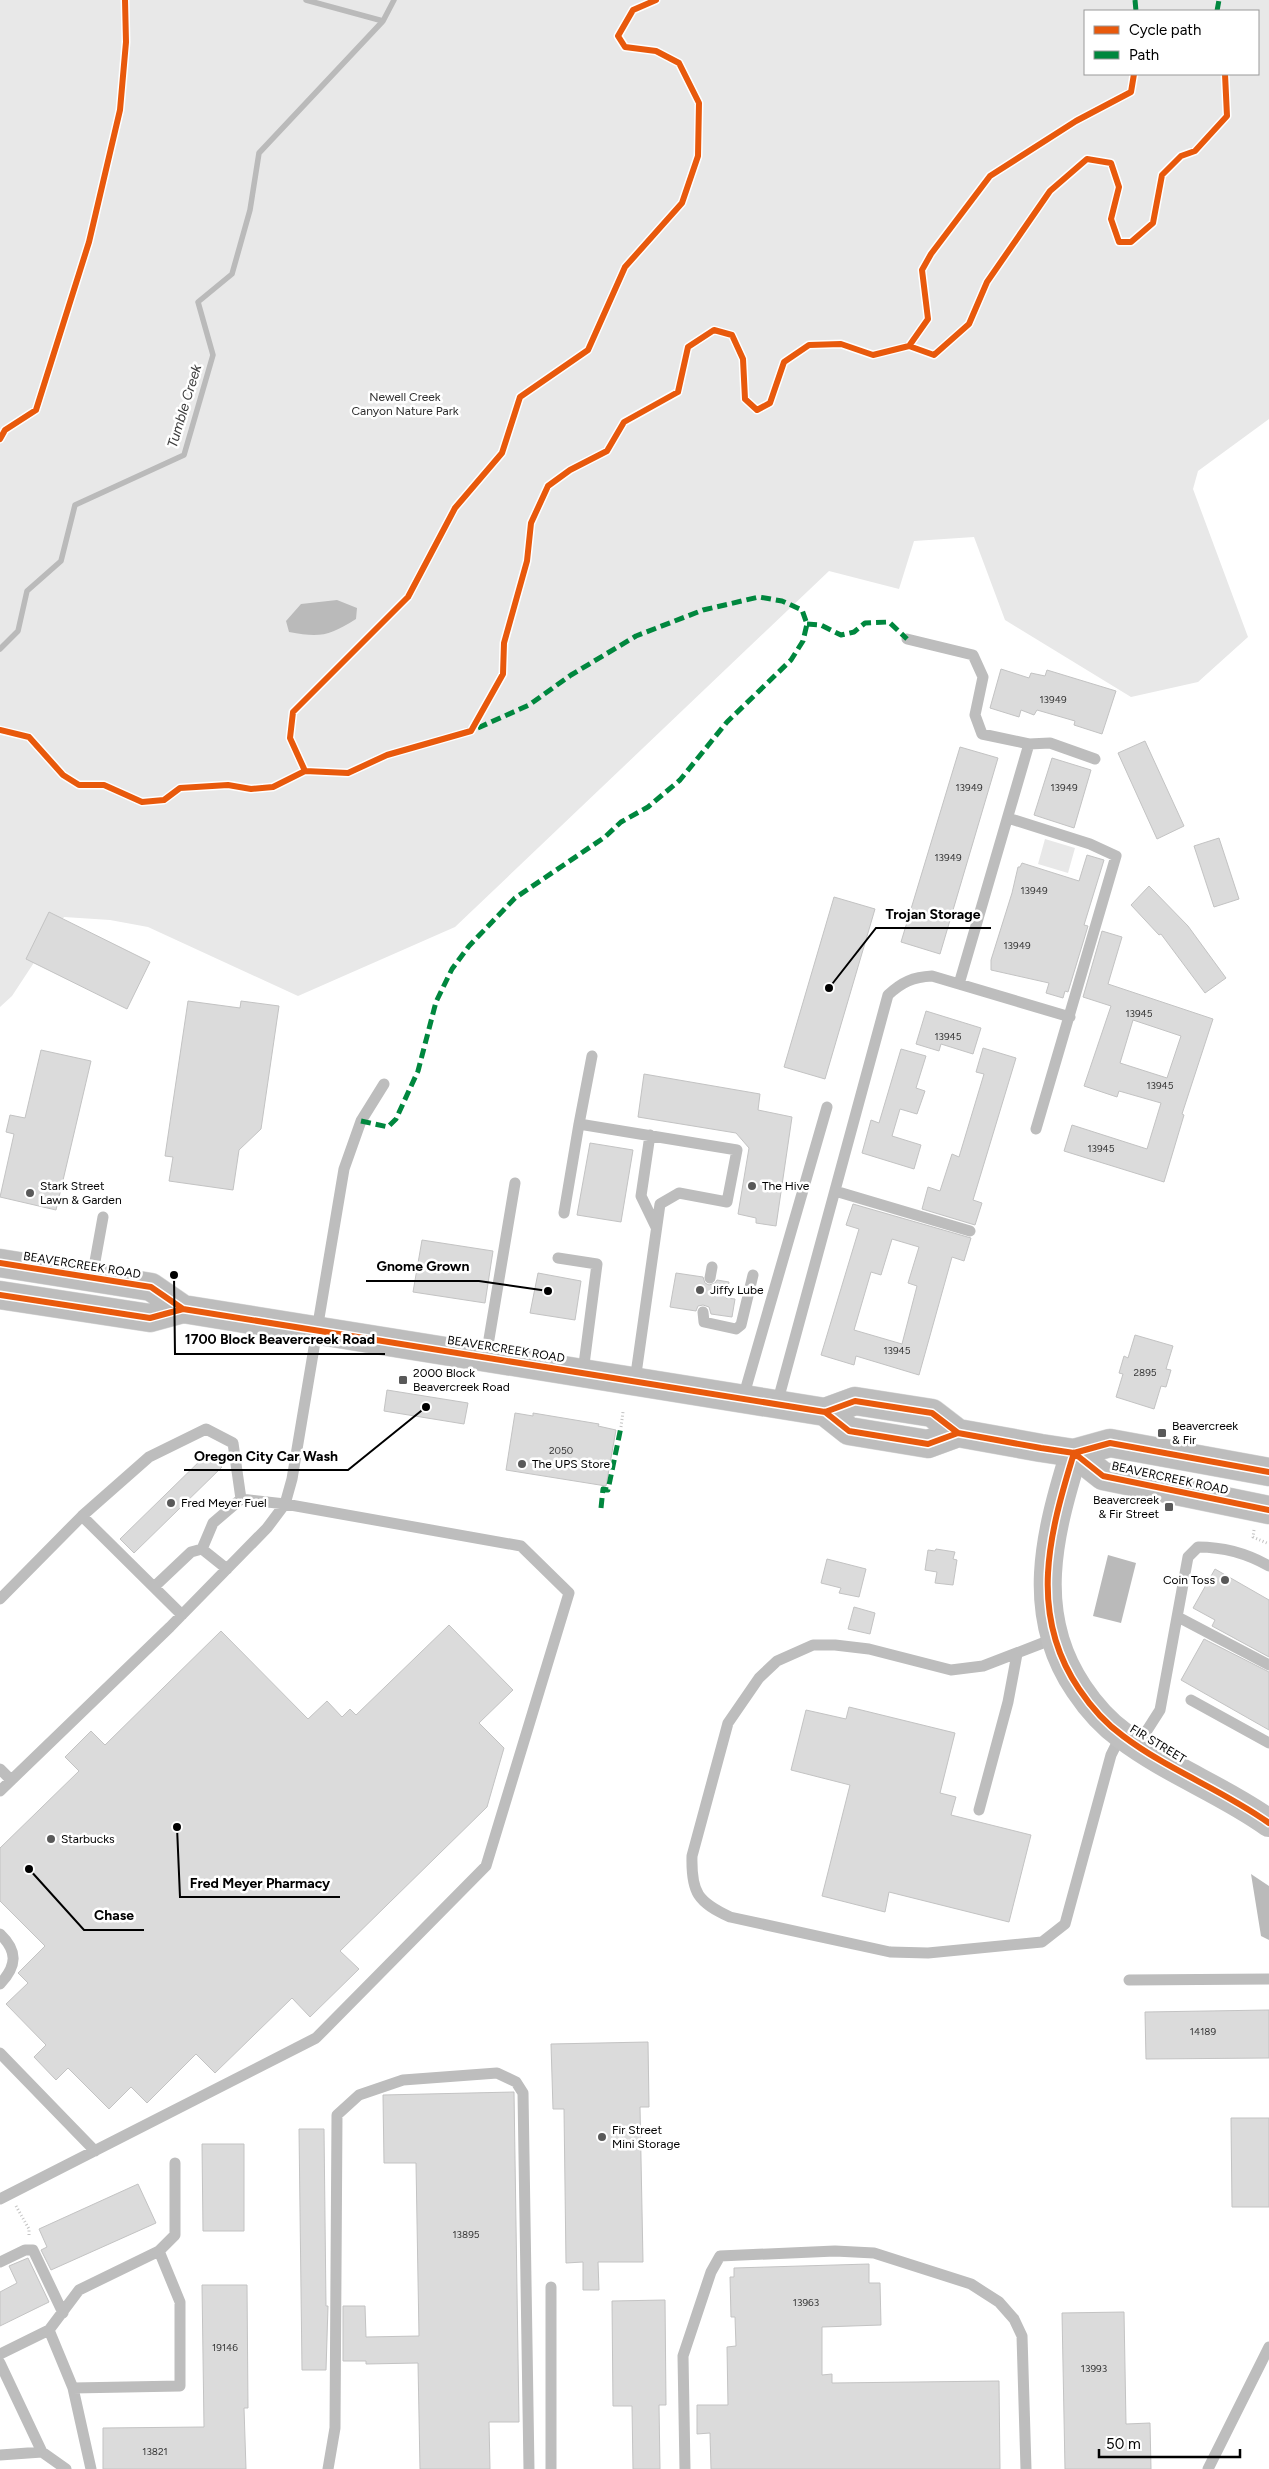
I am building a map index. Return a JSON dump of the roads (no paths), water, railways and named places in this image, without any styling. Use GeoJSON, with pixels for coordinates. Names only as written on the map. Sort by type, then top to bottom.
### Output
{"type":"FeatureCollection","features":[{"type":"Feature","properties":{"kind":"main road","name":"BEAVERCREEK ROAD"},"geometry":{"type":"LineString","coordinates":[[0,1263],[151,1287],[183,1309]]}},
{"type":"Feature","properties":{"kind":"main road"},"geometry":{"type":"LineString","coordinates":[[0,1281],[71,1292],[87,1288],[92,1278]]}},
{"type":"Feature","properties":{"kind":"main road","name":"BEAVERCREEK ROAD"},"geometry":{"type":"LineString","coordinates":[[0,1295],[150,1318],[183,1309],[825,1412],[855,1401],[932,1413],[958,1433],[1074,1454],[1103,1476],[1262,1520]]}},
{"type":"Feature","properties":{"kind":"main road","name":"BEAVERCREEK ROAD"},"geometry":{"type":"LineString","coordinates":[[1074,1454],[1110,1443],[1269,1472]]}},
{"type":"Feature","properties":{"kind":"street","name":"FIR STREET"},"geometry":{"type":"LineString","coordinates":[[1074,1454],[1061,1495],[1048,1563],[1047,1601],[1053,1638],[1070,1676],[1090,1706],[1129,1740],[1269,1823]]}},
{"type":"Feature","properties":{"kind":"lane"},"geometry":{"type":"LineString","coordinates":[[907,639],[973,655],[983,677],[975,715],[982,734],[1029,744],[1050,743],[1096,759]]}},
{"type":"Feature","properties":{"kind":"lane"},"geometry":{"type":"LineString","coordinates":[[959,984],[1029,744]]}},
{"type":"Feature","properties":{"kind":"lane"},"geometry":{"type":"LineString","coordinates":[[1008,818],[1090,844],[1116,856],[1036,1129]]}},
{"type":"Feature","properties":{"kind":"lane"},"geometry":{"type":"LineString","coordinates":[[777,1404],[888,995],[901,983],[915,977],[932,976],[1070,1017]]}},
{"type":"Feature","properties":{"kind":"lane"},"geometry":{"type":"LineString","coordinates":[[564,1213],[592,1056]]}},
{"type":"Feature","properties":{"kind":"lane"},"geometry":{"type":"LineString","coordinates":[[0,1791],[182,1615],[267,1528],[285,1504],[292,1479],[344,1170],[361,1121],[384,1084]]}},
{"type":"Feature","properties":{"kind":"lane"},"geometry":{"type":"LineString","coordinates":[[743,1398],[828,1107]]}},
{"type":"Feature","properties":{"kind":"lane"},"geometry":{"type":"LineString","coordinates":[[580,1124],[737,1150],[727,1202],[679,1193],[660,1204],[635,1381]]}},
{"type":"Feature","properties":{"kind":"lane"},"geometry":{"type":"LineString","coordinates":[[650,1135],[641,1196],[656,1228]]}},
{"type":"Feature","properties":{"kind":"lane"},"geometry":{"type":"LineString","coordinates":[[486,1357],[515,1183]]}},
{"type":"Feature","properties":{"kind":"lane"},"geometry":{"type":"LineString","coordinates":[[835,1191],[970,1232]]}},
{"type":"Feature","properties":{"kind":"lane"},"geometry":{"type":"LineString","coordinates":[[92,1278],[103,1217]]}},
{"type":"Feature","properties":{"kind":"lane"},"geometry":{"type":"LineString","coordinates":[[558,1258],[596,1264],[583,1372]]}},
{"type":"Feature","properties":{"kind":"lane"},"geometry":{"type":"LineString","coordinates":[[703,1312],[704,1322],[736,1329],[741,1325],[753,1275]]}},
{"type":"Feature","properties":{"kind":"lane"},"geometry":{"type":"LineString","coordinates":[[0,1598],[82,1516],[149,1457],[206,1429],[233,1443],[242,1499]]}},
{"type":"Feature","properties":{"kind":"lane"},"geometry":{"type":"LineString","coordinates":[[5,2197],[316,2038],[486,1866],[569,1593],[521,1546],[285,1504],[242,1499],[213,1523],[202,1548],[191,1552],[154,1587]]}},
{"type":"Feature","properties":{"kind":"lane"},"geometry":{"type":"LineString","coordinates":[[82,1516],[182,1615]]}},
{"type":"Feature","properties":{"kind":"lane"},"geometry":{"type":"LineString","coordinates":[[1053,1638],[983,1666],[951,1670],[870,1649],[813,1644],[777,1661],[759,1678],[728,1723],[692,1856],[692,1875],[697,1892],[708,1906],[730,1916],[890,1952],[971,1950],[1042,1942],[1065,1924],[1111,1755],[1160,1710],[1188,1557],[1198,1547],[1216,1547],[1258,1559],[1269,1566]]}},
{"type":"Feature","properties":{"kind":"lane"},"geometry":{"type":"LineString","coordinates":[[202,1548],[227,1569]]}},
{"type":"Feature","properties":{"kind":"lane"},"geometry":{"type":"LineString","coordinates":[[1178,1617],[1269,1665]]}},
{"type":"Feature","properties":{"kind":"lane"},"geometry":{"type":"LineString","coordinates":[[979,1810],[1008,1702],[1017,1654]]}},
{"type":"Feature","properties":{"kind":"lane"},"geometry":{"type":"LineString","coordinates":[[1191,1700],[1269,1744]]}},
{"type":"Feature","properties":{"kind":"lane"},"geometry":{"type":"LineString","coordinates":[[0,1769],[11,1780]]}},
{"type":"Feature","properties":{"kind":"lane"},"geometry":{"type":"LineString","coordinates":[[0,1934],[9,1942],[13,1960],[12,1968],[0,1984]]}},
{"type":"Feature","properties":{"kind":"lane"},"geometry":{"type":"LineString","coordinates":[[1129,1980],[1269,1979]]}},
{"type":"Feature","properties":{"kind":"lane"},"geometry":{"type":"LineString","coordinates":[[0,2053],[95,2151]]}},
{"type":"Feature","properties":{"kind":"lane"},"geometry":{"type":"LineString","coordinates":[[328,2469],[335,2428],[337,2115],[359,2095],[403,2080],[497,2073],[516,2082],[523,2092],[529,2469]]}},
{"type":"Feature","properties":{"kind":"lane"},"geometry":{"type":"LineString","coordinates":[[0,2354],[49,2330],[79,2290],[159,2250],[175,2234],[175,2163]]}},
{"type":"Feature","properties":{"kind":"lane"},"geometry":{"type":"LineString","coordinates":[[0,2262],[33,2250],[62,2313]]}},
{"type":"Feature","properties":{"kind":"lane"},"geometry":{"type":"LineString","coordinates":[[73,2388],[180,2386],[180,2302],[159,2250]]}},
{"type":"Feature","properties":{"kind":"lane"},"geometry":{"type":"LineString","coordinates":[[685,2469],[683,2356],[711,2272],[720,2256],[835,2251],[874,2253],[971,2284],[999,2302],[1014,2319],[1022,2336],[1026,2469]]}},
{"type":"Feature","properties":{"kind":"lane"},"geometry":{"type":"LineString","coordinates":[[551,2469],[552,2287]]}},
{"type":"Feature","properties":{"kind":"lane"},"geometry":{"type":"LineString","coordinates":[[49,2330],[73,2388],[90,2469]]}},
{"type":"Feature","properties":{"kind":"lane"},"geometry":{"type":"LineString","coordinates":[[1208,2469],[1269,2347]]}},
{"type":"Feature","properties":{"kind":"lane"},"geometry":{"type":"LineString","coordinates":[[0,2363],[42,2452],[66,2469]]}},
{"type":"Feature","properties":{"kind":"lane"},"geometry":{"type":"LineString","coordinates":[[0,2455],[42,2452]]}},
{"type":"Feature","properties":{"kind":"waterway"},"geometry":{"type":"LineString","coordinates":[[306,0],[383,21]]}},
{"type":"Feature","properties":{"kind":"waterway","name":"Tumble Creek"},"geometry":{"type":"LineString","coordinates":[[0,649],[18,631],[27,591],[61,561],[75,505],[184,455],[213,355],[198,302],[232,274],[250,210],[259,153],[383,21],[394,0]]}},
{"type":"Feature","properties":{"kind":"place","name":"Trojan Storage"},"geometry":{"type":"Point","coordinates":[829,988]}},
{"type":"Feature","properties":{"kind":"place","name":"The Hive"},"geometry":{"type":"Point","coordinates":[752,1186]}},
{"type":"Feature","properties":{"kind":"place","name":"Stark Street Lawn & Garden"},"geometry":{"type":"Point","coordinates":[30,1193]}},
{"type":"Feature","properties":{"kind":"place","name":"1700 Block Beavercreek Road"},"geometry":{"type":"Point","coordinates":[174,1275]}},
{"type":"Feature","properties":{"kind":"place","name":"Jiffy Lube"},"geometry":{"type":"Point","coordinates":[700,1290]}},
{"type":"Feature","properties":{"kind":"place","name":"Gnome Grown"},"geometry":{"type":"Point","coordinates":[548,1291]}},
{"type":"Feature","properties":{"kind":"place","name":"2000 Block Beavercreek Road"},"geometry":{"type":"Point","coordinates":[403,1380]}},
{"type":"Feature","properties":{"kind":"place","name":"Oregon City Car Wash"},"geometry":{"type":"Point","coordinates":[426,1407]}},
{"type":"Feature","properties":{"kind":"place","name":"Beavercreek & Fir"},"geometry":{"type":"Point","coordinates":[1162,1433]}},
{"type":"Feature","properties":{"kind":"place","name":"The UPS Store"},"geometry":{"type":"Point","coordinates":[522,1464]}},
{"type":"Feature","properties":{"kind":"place","name":"Fred Meyer Fuel"},"geometry":{"type":"Point","coordinates":[171,1503]}},
{"type":"Feature","properties":{"kind":"place","name":"Beavercreek & Fir Street"},"geometry":{"type":"Point","coordinates":[1169,1507]}},
{"type":"Feature","properties":{"kind":"place","name":"Coin Toss"},"geometry":{"type":"Point","coordinates":[1225,1580]}},
{"type":"Feature","properties":{"kind":"place","name":"Fred Meyer Pharmacy"},"geometry":{"type":"Point","coordinates":[177,1827]}},
{"type":"Feature","properties":{"kind":"place","name":"Starbucks"},"geometry":{"type":"Point","coordinates":[51,1839]}},
{"type":"Feature","properties":{"kind":"place","name":"Chase"},"geometry":{"type":"Point","coordinates":[29,1869]}},
{"type":"Feature","properties":{"kind":"place","name":"Fir Street Mini Storage"},"geometry":{"type":"Point","coordinates":[602,2137]}},
{"type":"Feature","properties":{"kind":"park label","name":"Newell Creek Canyon Nature Park"},"geometry":{"type":"Point","coordinates":[405,404]}}]}
